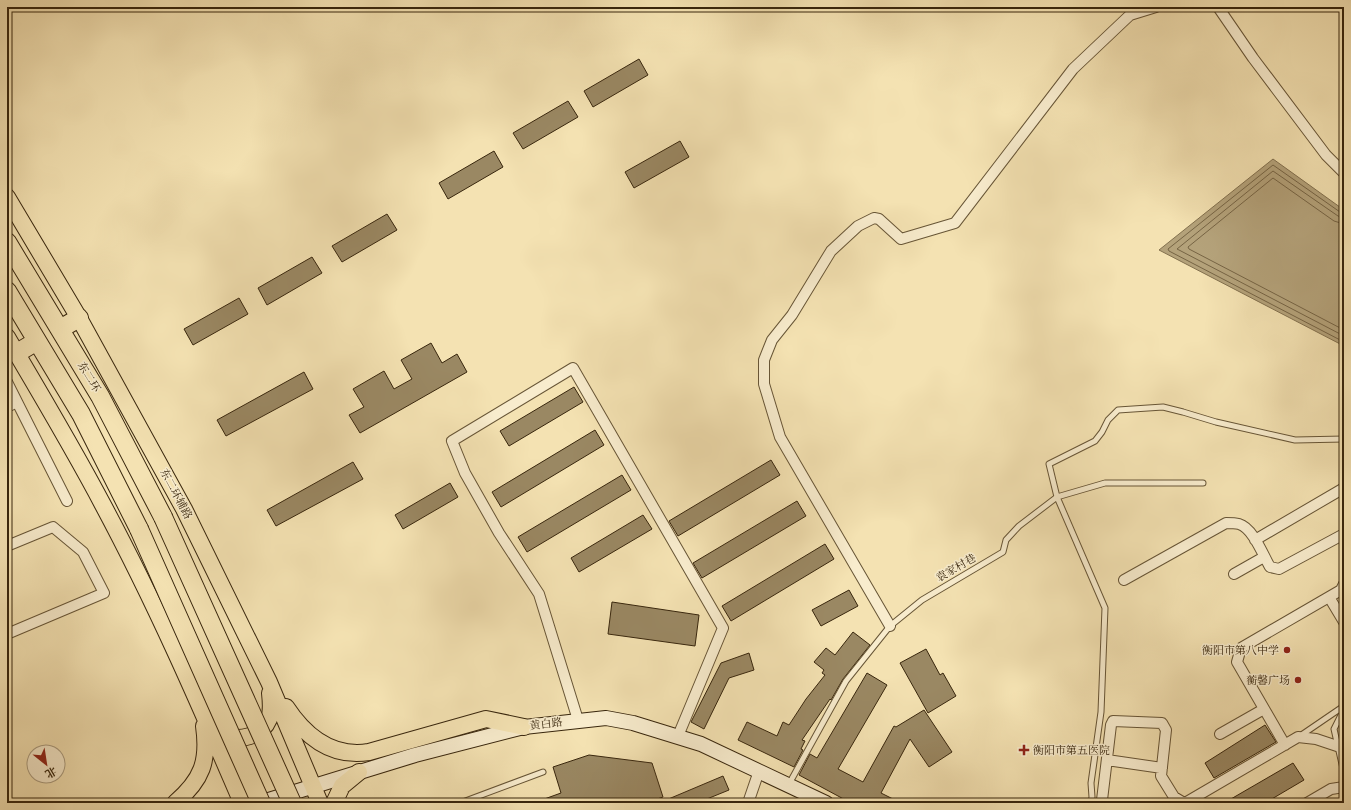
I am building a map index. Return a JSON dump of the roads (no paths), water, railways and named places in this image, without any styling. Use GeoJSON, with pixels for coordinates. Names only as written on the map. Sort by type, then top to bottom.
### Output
{"type":"FeatureCollection","features":[{"type":"Feature","properties":{"kind":"highway","name":"东二环"},"geometry":{"type":"LineString","coordinates":[[7,242],[100,396],[162,517],[292,803]]}},
{"type":"Feature","properties":{"kind":"highway"},"geometry":{"type":"LineString","coordinates":[[7,291],[80,414],[139,529],[260,803]]}},
{"type":"Feature","properties":{"kind":"highway"},"geometry":{"type":"LineString","coordinates":[[60,329],[79,318]]}},
{"type":"Feature","properties":{"kind":"highway"},"geometry":{"type":"LineString","coordinates":[[16,353],[37,341]]}},
{"type":"Feature","properties":{"kind":"main road","name":"东二环辅路"},"geometry":{"type":"LineString","coordinates":[[7,197],[79,318],[184,509],[269,682],[320,803]]}},
{"type":"Feature","properties":{"kind":"main road"},"geometry":{"type":"LineString","coordinates":[[7,337],[57,420],[104,506],[170,640],[242,803]]}},
{"type":"Feature","properties":{"kind":"main road"},"geometry":{"type":"LineString","coordinates":[[202,711],[215,729],[226,736],[237,739],[250,736],[266,725],[271,714],[269,682]]}},
{"type":"Feature","properties":{"kind":"main road"},"geometry":{"type":"LineString","coordinates":[[269,682],[292,716],[306,732],[321,743],[346,753],[357,754],[369,752],[486,719],[524,727]]}},
{"type":"Feature","properties":{"kind":"main road"},"geometry":{"type":"LineString","coordinates":[[175,803],[194,785],[204,768],[206,742],[202,711]]}},
{"type":"Feature","properties":{"kind":"main road","name":"黄白路"},"geometry":{"type":"LineString","coordinates":[[260,803],[415,755],[524,727],[606,718],[633,723],[701,744],[826,803]]}},
{"type":"Feature","properties":{"kind":"main road"},"geometry":{"type":"LineString","coordinates":[[334,803],[342,786],[359,772]]}},
{"type":"Feature","properties":{"kind":"street"},"geometry":{"type":"LineString","coordinates":[[890,626],[780,437],[764,384],[764,360],[772,340],[792,315],[831,251],[858,226],[874,218],[879,220],[901,239],[955,223],[1073,69],[1130,15],[1156,7]]}},
{"type":"Feature","properties":{"kind":"street"},"geometry":{"type":"LineString","coordinates":[[1218,7],[1257,64],[1326,155],[1344,173]]}},
{"type":"Feature","properties":{"kind":"street"},"geometry":{"type":"LineString","coordinates":[[578,720],[539,594],[499,533],[465,473],[452,441],[574,368],[723,628],[678,736]]}},
{"type":"Feature","properties":{"kind":"street"},"geometry":{"type":"LineString","coordinates":[[7,382],[68,501]]}},
{"type":"Feature","properties":{"kind":"street"},"geometry":{"type":"LineString","coordinates":[[7,407],[17,402]]}},
{"type":"Feature","properties":{"kind":"street"},"geometry":{"type":"LineString","coordinates":[[1255,540],[1344,488]]}},
{"type":"Feature","properties":{"kind":"street"},"geometry":{"type":"LineString","coordinates":[[1124,580],[1226,523],[1239,524],[1247,529],[1270,567],[1279,570],[1344,534]]}},
{"type":"Feature","properties":{"kind":"street"},"geometry":{"type":"LineString","coordinates":[[7,546],[53,527],[83,552],[104,593],[7,634]]}},
{"type":"Feature","properties":{"kind":"street"},"geometry":{"type":"LineString","coordinates":[[1234,574],[1264,557]]}},
{"type":"Feature","properties":{"kind":"street"},"geometry":{"type":"LineString","coordinates":[[1285,745],[1237,662],[1241,648],[1341,590],[1344,584]]}},
{"type":"Feature","properties":{"kind":"street"},"geometry":{"type":"LineString","coordinates":[[1329,597],[1344,622]]}},
{"type":"Feature","properties":{"kind":"street"},"geometry":{"type":"LineString","coordinates":[[1220,734],[1264,709]]}},
{"type":"Feature","properties":{"kind":"street"},"geometry":{"type":"LineString","coordinates":[[1103,803],[1102,800],[1106,760],[1113,721],[1162,723],[1166,730],[1161,776],[1174,797],[1185,803],[1298,737],[1316,739],[1337,746]]}},
{"type":"Feature","properties":{"kind":"street"},"geometry":{"type":"LineString","coordinates":[[1106,760],[1162,768]]}},
{"type":"Feature","properties":{"kind":"street"},"geometry":{"type":"LineString","coordinates":[[748,803],[759,771]]}},
{"type":"Feature","properties":{"kind":"street"},"geometry":{"type":"LineString","coordinates":[[1307,803],[1331,789],[1344,787]]}},
{"type":"Feature","properties":{"kind":"lane"},"geometry":{"type":"LineString","coordinates":[[1090,803],[1092,798],[1091,783],[1101,712],[1105,608],[1057,497],[1049,464],[1095,441],[1102,432],[1108,420],[1118,410],[1163,407],[1216,422],[1295,440],[1344,439]]}},
{"type":"Feature","properties":{"kind":"lane","name":"袁家村巷"},"geometry":{"type":"LineString","coordinates":[[788,785],[846,681],[890,626],[922,600],[1003,552],[1006,540],[1019,526],[1057,497],[1105,484],[1203,483]]}},
{"type":"Feature","properties":{"kind":"lane"},"geometry":{"type":"LineString","coordinates":[[1298,737],[1344,706]]}},
{"type":"Feature","properties":{"kind":"lane"},"geometry":{"type":"LineString","coordinates":[[1344,709],[1334,729],[1344,773]]}},
{"type":"Feature","properties":{"kind":"lane"},"geometry":{"type":"LineString","coordinates":[[460,803],[543,772]]}},
{"type":"Feature","properties":{"kind":"water"},"geometry":{"type":"Polygon","coordinates":[[[1273,159],[1344,210],[1344,346],[1159,250],[1273,159]]]}},
{"type":"Feature","properties":{"kind":"place","name":"衡阳市第八中学"},"geometry":{"type":"Point","coordinates":[1287,650]}},
{"type":"Feature","properties":{"kind":"place","name":"蘅馨广场"},"geometry":{"type":"Point","coordinates":[1298,680]}},
{"type":"Feature","properties":{"kind":"place","name":"衡阳市第五医院"},"geometry":{"type":"Point","coordinates":[1024,750]}}]}
